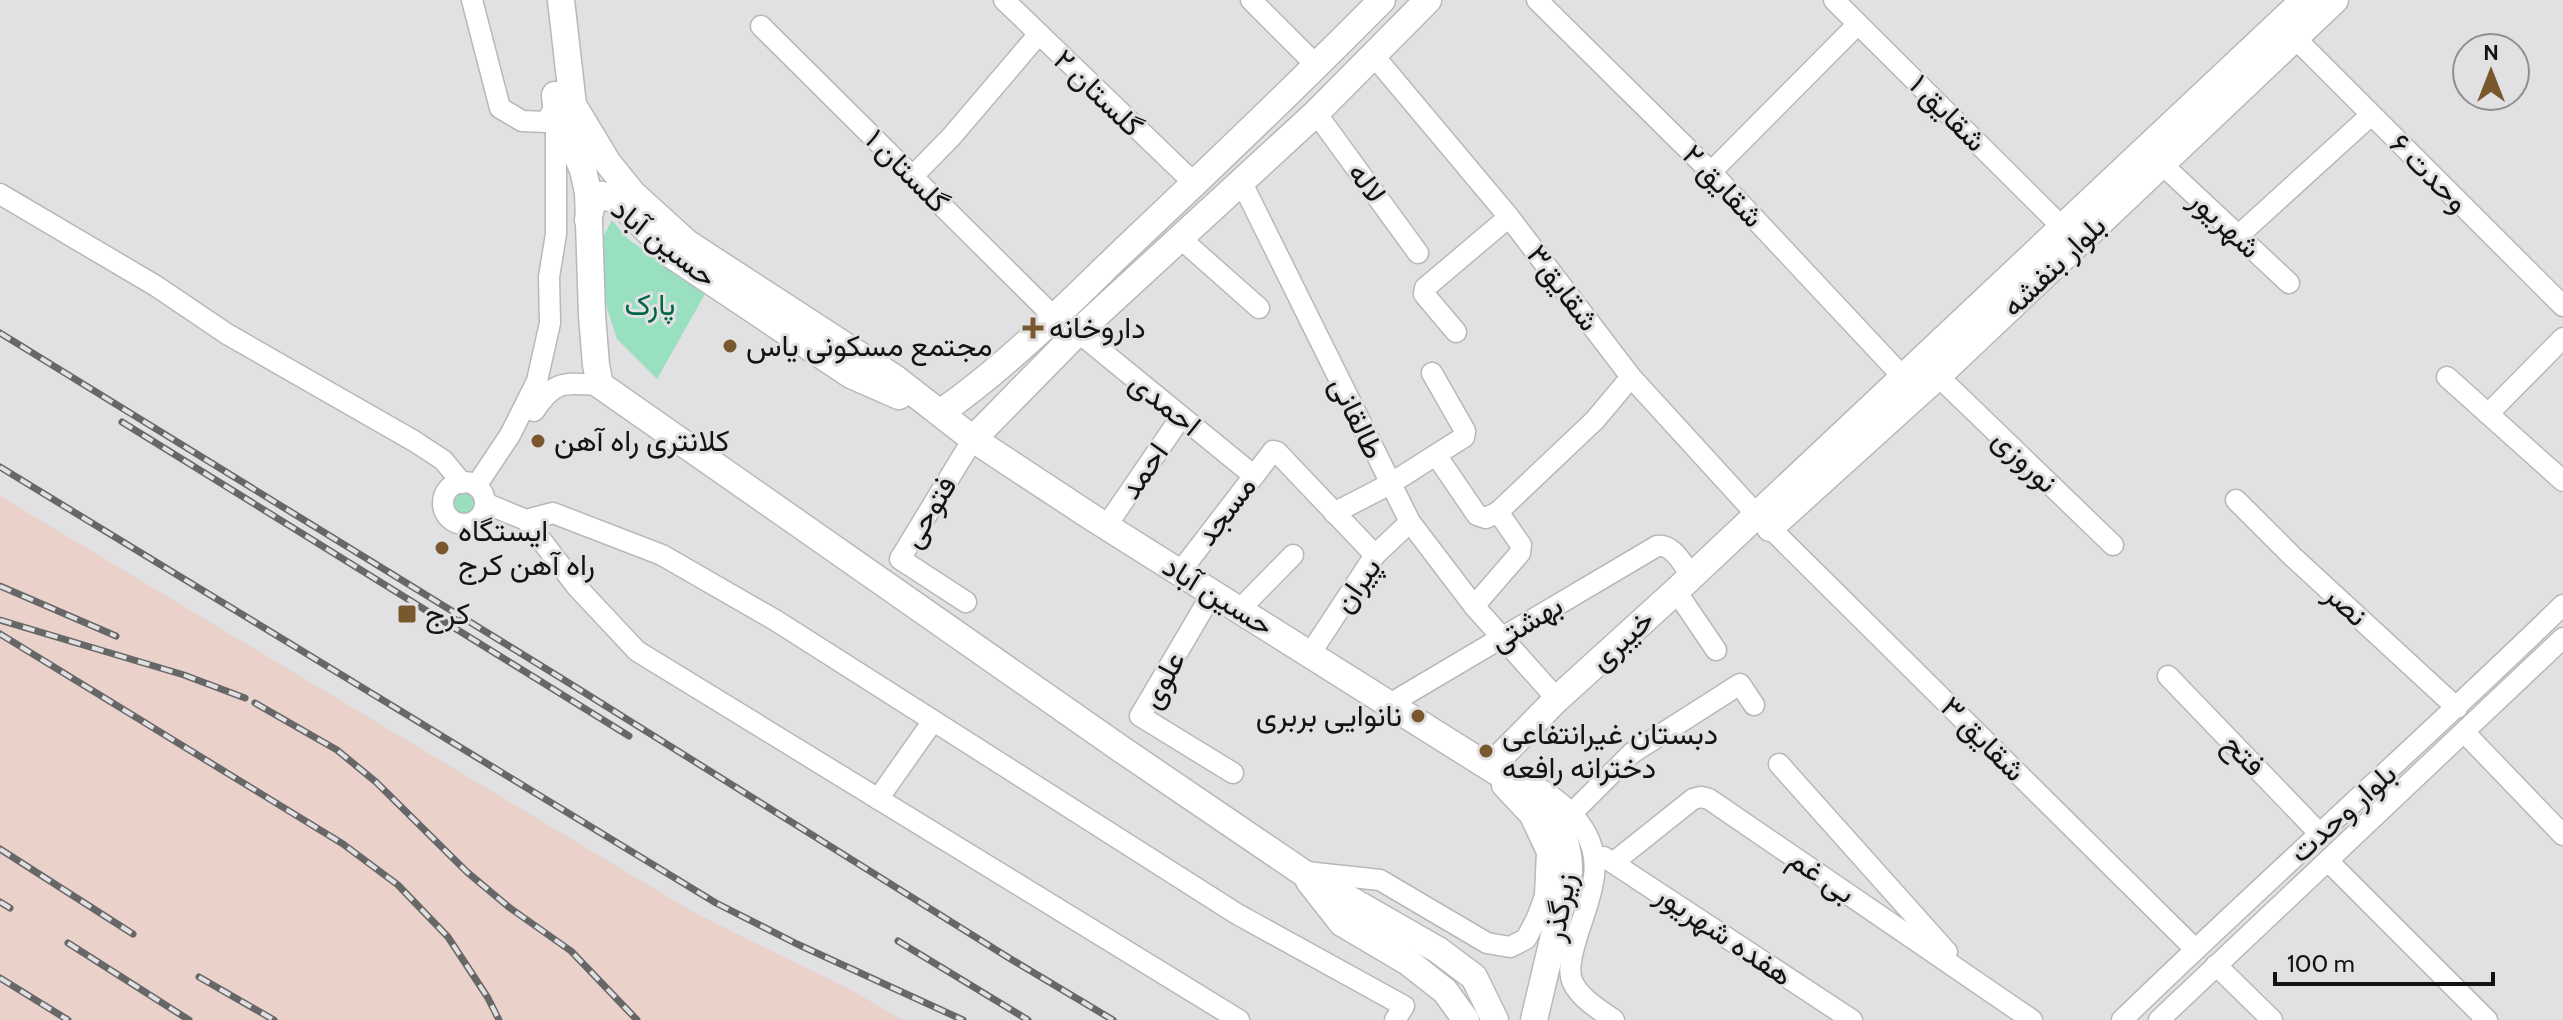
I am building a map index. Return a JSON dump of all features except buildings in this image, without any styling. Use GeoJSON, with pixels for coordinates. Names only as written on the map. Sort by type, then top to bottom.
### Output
{"type":"FeatureCollection","features":[{"type":"Feature","properties":{"kind":"main road"},"geometry":{"type":"LineString","coordinates":[[549,0],[565,105]]}},
{"type":"Feature","properties":{"kind":"main road"},"geometry":{"type":"LineString","coordinates":[[561,0],[565,105]]}},
{"type":"Feature","properties":{"kind":"main road"},"geometry":{"type":"LineString","coordinates":[[940,413],[980,385],[1054,317],[1382,0]]}},
{"type":"Feature","properties":{"kind":"main road"},"geometry":{"type":"LineString","coordinates":[[973,439],[1078,332],[1316,113],[1428,0]]}},
{"type":"Feature","properties":{"kind":"main road","name":"بلوار بنفشه"},"geometry":{"type":"LineString","coordinates":[[2288,31],[2304,0]]}},
{"type":"Feature","properties":{"kind":"main road","name":"بلوار بنفشه"},"geometry":{"type":"LineString","coordinates":[[1763,522],[1850,441],[1938,376],[2153,156],[2288,31],[2335,0]]}},
{"type":"Feature","properties":{"kind":"main road"},"geometry":{"type":"LineString","coordinates":[[1348,35],[1349,49],[1357,58],[1372,59]]}},
{"type":"Feature","properties":{"kind":"main road"},"geometry":{"type":"LineString","coordinates":[[1322,60],[1343,60],[1349,68],[1349,81]]}},
{"type":"Feature","properties":{"kind":"main road","name":"حسین آباد"},"geometry":{"type":"LineString","coordinates":[[565,105],[588,192],[588,220]]}},
{"type":"Feature","properties":{"kind":"main road","name":"حسین آباد"},"geometry":{"type":"LineString","coordinates":[[565,105],[633,194],[687,243],[896,379],[973,439],[1490,767]]}},
{"type":"Feature","properties":{"kind":"main road","name":"بلوار بنفشه"},"geometry":{"type":"LineString","coordinates":[[1850,441],[1903,377],[2061,226],[2153,156]]}},
{"type":"Feature","properties":{"kind":"main road","name":"حسین آباد"},"geometry":{"type":"LineString","coordinates":[[588,220],[592,204],[602,195],[618,201],[673,256],[851,375],[940,413]]}},
{"type":"Feature","properties":{"kind":"main road"},"geometry":{"type":"LineString","coordinates":[[588,220],[592,315],[600,385],[1302,872],[1450,959],[1474,977],[1495,1020]]}},
{"type":"Feature","properties":{"kind":"main road"},"geometry":{"type":"LineString","coordinates":[[980,385],[982,398],[991,407],[1005,409]]}},
{"type":"Feature","properties":{"kind":"main road","name":"خیبری"},"geometry":{"type":"LineString","coordinates":[[1490,767],[1557,699],[1684,583],[1763,522]]}},
{"type":"Feature","properties":{"kind":"main road","name":"زیرگذر"},"geometry":{"type":"LineString","coordinates":[[1490,767],[1551,814],[1565,840],[1569,856],[1565,896],[1534,1020]]}},
{"type":"Feature","properties":{"kind":"main road"},"geometry":{"type":"LineString","coordinates":[[1302,872],[1342,923],[1408,962],[1445,991],[1466,1020]]}},
{"type":"Feature","properties":{"kind":"street"},"geometry":{"type":"LineString","coordinates":[[472,0],[500,108],[522,121],[546,122],[565,105]]}},
{"type":"Feature","properties":{"kind":"street","name":"گلستان ۲"},"geometry":{"type":"LineString","coordinates":[[1004,0],[1195,184]]}},
{"type":"Feature","properties":{"kind":"street"},"geometry":{"type":"LineString","coordinates":[[1251,0],[1322,60]]}},
{"type":"Feature","properties":{"kind":"street","name":"شقایق ۲"},"geometry":{"type":"LineString","coordinates":[[1537,0],[1711,172],[1903,377]]}},
{"type":"Feature","properties":{"kind":"street","name":"شقایق ۱"},"geometry":{"type":"LineString","coordinates":[[1834,0],[2061,226]]}},
{"type":"Feature","properties":{"kind":"street"},"geometry":{"type":"LineString","coordinates":[[1711,172],[1858,24]]}},
{"type":"Feature","properties":{"kind":"street","name":"گلستان ۱"},"geometry":{"type":"LineString","coordinates":[[761,26],[1054,317]]}},
{"type":"Feature","properties":{"kind":"street","name":"وحدت ۶"},"geometry":{"type":"LineString","coordinates":[[2288,31],[2563,306]]}},
{"type":"Feature","properties":{"kind":"street"},"geometry":{"type":"LineString","coordinates":[[913,176],[952,136],[1038,35]]}},
{"type":"Feature","properties":{"kind":"street","name":"شقایق۳"},"geometry":{"type":"LineString","coordinates":[[1372,59],[1509,217],[1631,377],[1763,522]]}},
{"type":"Feature","properties":{"kind":"street"},"geometry":{"type":"LineString","coordinates":[[476,491],[510,435],[537,381],[550,323],[549,277],[556,234],[565,105]]}},
{"type":"Feature","properties":{"kind":"street","name":"لاله"},"geometry":{"type":"LineString","coordinates":[[1316,113],[1418,253]]}},
{"type":"Feature","properties":{"kind":"street"},"geometry":{"type":"LineString","coordinates":[[2238,236],[2371,115]]}},
{"type":"Feature","properties":{"kind":"street","name":"شهریور"},"geometry":{"type":"LineString","coordinates":[[2153,156],[2289,283]]}},
{"type":"Feature","properties":{"kind":"street","name":"طالقانی"},"geometry":{"type":"LineString","coordinates":[[1241,181],[1410,522],[1474,606],[1557,699]]}},
{"type":"Feature","properties":{"kind":"street"},"geometry":{"type":"LineString","coordinates":[[0,194],[156,286],[227,334],[443,460],[476,491],[526,520],[577,587],[637,651],[1239,1020]]}},
{"type":"Feature","properties":{"kind":"street"},"geometry":{"type":"LineString","coordinates":[[1456,332],[1424,294],[1425,288],[1509,217]]}},
{"type":"Feature","properties":{"kind":"street"},"geometry":{"type":"LineString","coordinates":[[1180,238],[1259,308]]}},
{"type":"Feature","properties":{"kind":"street","name":"احمدی"},"geometry":{"type":"LineString","coordinates":[[1078,332],[1253,475]]}},
{"type":"Feature","properties":{"kind":"street"},"geometry":{"type":"LineString","coordinates":[[2488,414],[2563,338]]}},
{"type":"Feature","properties":{"kind":"street"},"geometry":{"type":"LineString","coordinates":[[1375,555],[1334,513],[1390,484],[1466,434],[1432,373]]}},
{"type":"Feature","properties":{"kind":"street","name":"نوروزی"},"geometry":{"type":"LineString","coordinates":[[1938,376],[2113,545]]}},
{"type":"Feature","properties":{"kind":"street"},"geometry":{"type":"LineString","coordinates":[[1436,455],[1477,515],[1486,518],[1498,512],[1595,420],[1631,377]]}},
{"type":"Feature","properties":{"kind":"street"},"geometry":{"type":"LineString","coordinates":[[2447,377],[2563,481]]}},
{"type":"Feature","properties":{"kind":"street"},"geometry":{"type":"LineString","coordinates":[[476,491],[547,391],[568,383],[600,385]]}},
{"type":"Feature","properties":{"kind":"street","name":"احمد"},"geometry":{"type":"LineString","coordinates":[[1107,525],[1181,417]]}},
{"type":"Feature","properties":{"kind":"street","name":"فتوحی"},"geometry":{"type":"LineString","coordinates":[[966,602],[900,559],[973,439]]}},
{"type":"Feature","properties":{"kind":"street","name":"مسجد"},"geometry":{"type":"LineString","coordinates":[[1180,572],[1273,451],[1334,513]]}},
{"type":"Feature","properties":{"kind":"street","name":"نصر"},"geometry":{"type":"LineString","coordinates":[[2236,500],[2457,708]]}},
{"type":"Feature","properties":{"kind":"street"},"geometry":{"type":"LineString","coordinates":[[1474,606],[1522,549],[1498,512]]}},
{"type":"Feature","properties":{"kind":"street"},"geometry":{"type":"LineString","coordinates":[[526,520],[553,513],[662,555],[775,620],[1237,914],[1404,1006],[1395,1020]]}},
{"type":"Feature","properties":{"kind":"street","name":"پیران"},"geometry":{"type":"LineString","coordinates":[[1310,654],[1375,555],[1410,522]]}},
{"type":"Feature","properties":{"kind":"street","name":"شقایق ۳"},"geometry":{"type":"LineString","coordinates":[[1763,522],[2195,949]]}},
{"type":"Feature","properties":{"kind":"street","name":"بهشتی"},"geometry":{"type":"LineString","coordinates":[[1388,705],[1657,546],[1665,545],[1684,583]]}},
{"type":"Feature","properties":{"kind":"street"},"geometry":{"type":"LineString","coordinates":[[1240,609],[1293,555]]}},
{"type":"Feature","properties":{"kind":"street"},"geometry":{"type":"LineString","coordinates":[[1684,583],[1716,650]]}},
{"type":"Feature","properties":{"kind":"street","name":"علوی"},"geometry":{"type":"LineString","coordinates":[[1213,592],[1140,716],[1233,773]]}},
{"type":"Feature","properties":{"kind":"street","name":"بلوار وحدت"},"geometry":{"type":"LineString","coordinates":[[2122,1020],[2563,605]]}},
{"type":"Feature","properties":{"kind":"street","name":"بلوار وحدت"},"geometry":{"type":"LineString","coordinates":[[2159,1020],[2563,638]]}},
{"type":"Feature","properties":{"kind":"street","name":"فتح"},"geometry":{"type":"LineString","coordinates":[[2168,676],[2319,833]]}},
{"type":"Feature","properties":{"kind":"street"},"geometry":{"type":"LineString","coordinates":[[1572,813],[1632,753],[1740,684],[1754,705]]}},
{"type":"Feature","properties":{"kind":"street"},"geometry":{"type":"LineString","coordinates":[[878,799],[933,721]]}},
{"type":"Feature","properties":{"kind":"street"},"geometry":{"type":"LineString","coordinates":[[2465,733],[2563,835]]}},
{"type":"Feature","properties":{"kind":"street"},"geometry":{"type":"LineString","coordinates":[[2423,740],[2439,757]]}},
{"type":"Feature","properties":{"kind":"street"},"geometry":{"type":"LineString","coordinates":[[1779,764],[1967,975]]}},
{"type":"Feature","properties":{"kind":"street"},"geometry":{"type":"LineString","coordinates":[[1302,872],[1380,880],[1487,943],[1510,947],[1526,939],[1545,896],[1547,852],[1530,816],[1490,767]]}},
{"type":"Feature","properties":{"kind":"street"},"geometry":{"type":"LineString","coordinates":[[1490,767],[1524,780],[1572,813],[1585,830],[1594,853],[1594,875],[1570,964],[1572,982],[1580,993],[1614,1020]]}},
{"type":"Feature","properties":{"kind":"street","name":"بی غم"},"geometry":{"type":"LineString","coordinates":[[1614,862],[1693,799],[1709,799],[2032,1020]]}},
{"type":"Feature","properties":{"kind":"street","name":"هفده شهریور"},"geometry":{"type":"LineString","coordinates":[[1594,853],[1614,862],[1852,1020]]}},
{"type":"Feature","properties":{"kind":"street"},"geometry":{"type":"LineString","coordinates":[[2328,861],[2487,1020]]}},
{"type":"Feature","properties":{"kind":"street"},"geometry":{"type":"LineString","coordinates":[[2216,965],[2272,1020]]}},
{"type":"Feature","properties":{"kind":"shaded area"},"geometry":{"type":"Polygon","coordinates":[[[0,496],[693,912],[855,992],[902,1020],[0,1020],[0,496]]]}},
{"type":"Feature","properties":{"kind":"green space","name":"پارک"},"geometry":{"type":"Polygon","coordinates":[[[612,220],[628,239],[705,294],[657,379],[617,339],[607,308],[598,246],[612,220]]]}},
{"type":"Feature","properties":{"kind":"green space"},"geometry":{"type":"Polygon","coordinates":[[[458,487],[480,494],[481,511],[473,519],[461,521],[448,511],[449,495],[458,487]]]}},
{"type":"Feature","properties":{"kind":"railway"},"geometry":{"type":"LineString","coordinates":[[0,333],[1113,1020]]}},
{"type":"Feature","properties":{"kind":"railway"},"geometry":{"type":"LineString","coordinates":[[122,422],[629,736]]}},
{"type":"Feature","properties":{"kind":"railway"},"geometry":{"type":"LineString","coordinates":[[0,467],[716,903],[963,1020]]}},
{"type":"Feature","properties":{"kind":"railway"},"geometry":{"type":"LineString","coordinates":[[0,586],[116,636]]}},
{"type":"Feature","properties":{"kind":"railway"},"geometry":{"type":"LineString","coordinates":[[0,620],[184,675],[245,698]]}},
{"type":"Feature","properties":{"kind":"railway"},"geometry":{"type":"LineString","coordinates":[[0,634],[343,844],[398,885],[448,937],[499,1020]]}},
{"type":"Feature","properties":{"kind":"railway"},"geometry":{"type":"LineString","coordinates":[[255,703],[337,750],[376,782],[467,872],[510,908],[571,951],[637,1020]]}},
{"type":"Feature","properties":{"kind":"railway"},"geometry":{"type":"LineString","coordinates":[[0,849],[133,934]]}},
{"type":"Feature","properties":{"kind":"railway"},"geometry":{"type":"LineString","coordinates":[[0,902],[10,908]]}},
{"type":"Feature","properties":{"kind":"railway"},"geometry":{"type":"LineString","coordinates":[[898,941],[1028,1020]]}},
{"type":"Feature","properties":{"kind":"railway"},"geometry":{"type":"LineString","coordinates":[[68,943],[189,1020]]}},
{"type":"Feature","properties":{"kind":"railway"},"geometry":{"type":"LineString","coordinates":[[199,977],[274,1020]]}},
{"type":"Feature","properties":{"kind":"railway"},"geometry":{"type":"LineString","coordinates":[[0,978],[68,1020]]}},
{"type":"Feature","properties":{"kind":"place","name":"داروخانه"},"geometry":{"type":"Point","coordinates":[1033,328]}},
{"type":"Feature","properties":{"kind":"place","name":"مجتمع مسکونی یاس"},"geometry":{"type":"Point","coordinates":[730,346]}},
{"type":"Feature","properties":{"kind":"place","name":"کلانتری راه آهن"},"geometry":{"type":"Point","coordinates":[538,441]}},
{"type":"Feature","properties":{"kind":"place","name":"ایستگاه راه آهن کرج"},"geometry":{"type":"Point","coordinates":[442,548]}},
{"type":"Feature","properties":{"kind":"place","name":"کرج"},"geometry":{"type":"Point","coordinates":[407,614]}},
{"type":"Feature","properties":{"kind":"place","name":"نانوایی بربری"},"geometry":{"type":"Point","coordinates":[1418,716]}},
{"type":"Feature","properties":{"kind":"place","name":"دبستان غیرانتفاعی دخترانه رافعه"},"geometry":{"type":"Point","coordinates":[1486,751]}}]}
